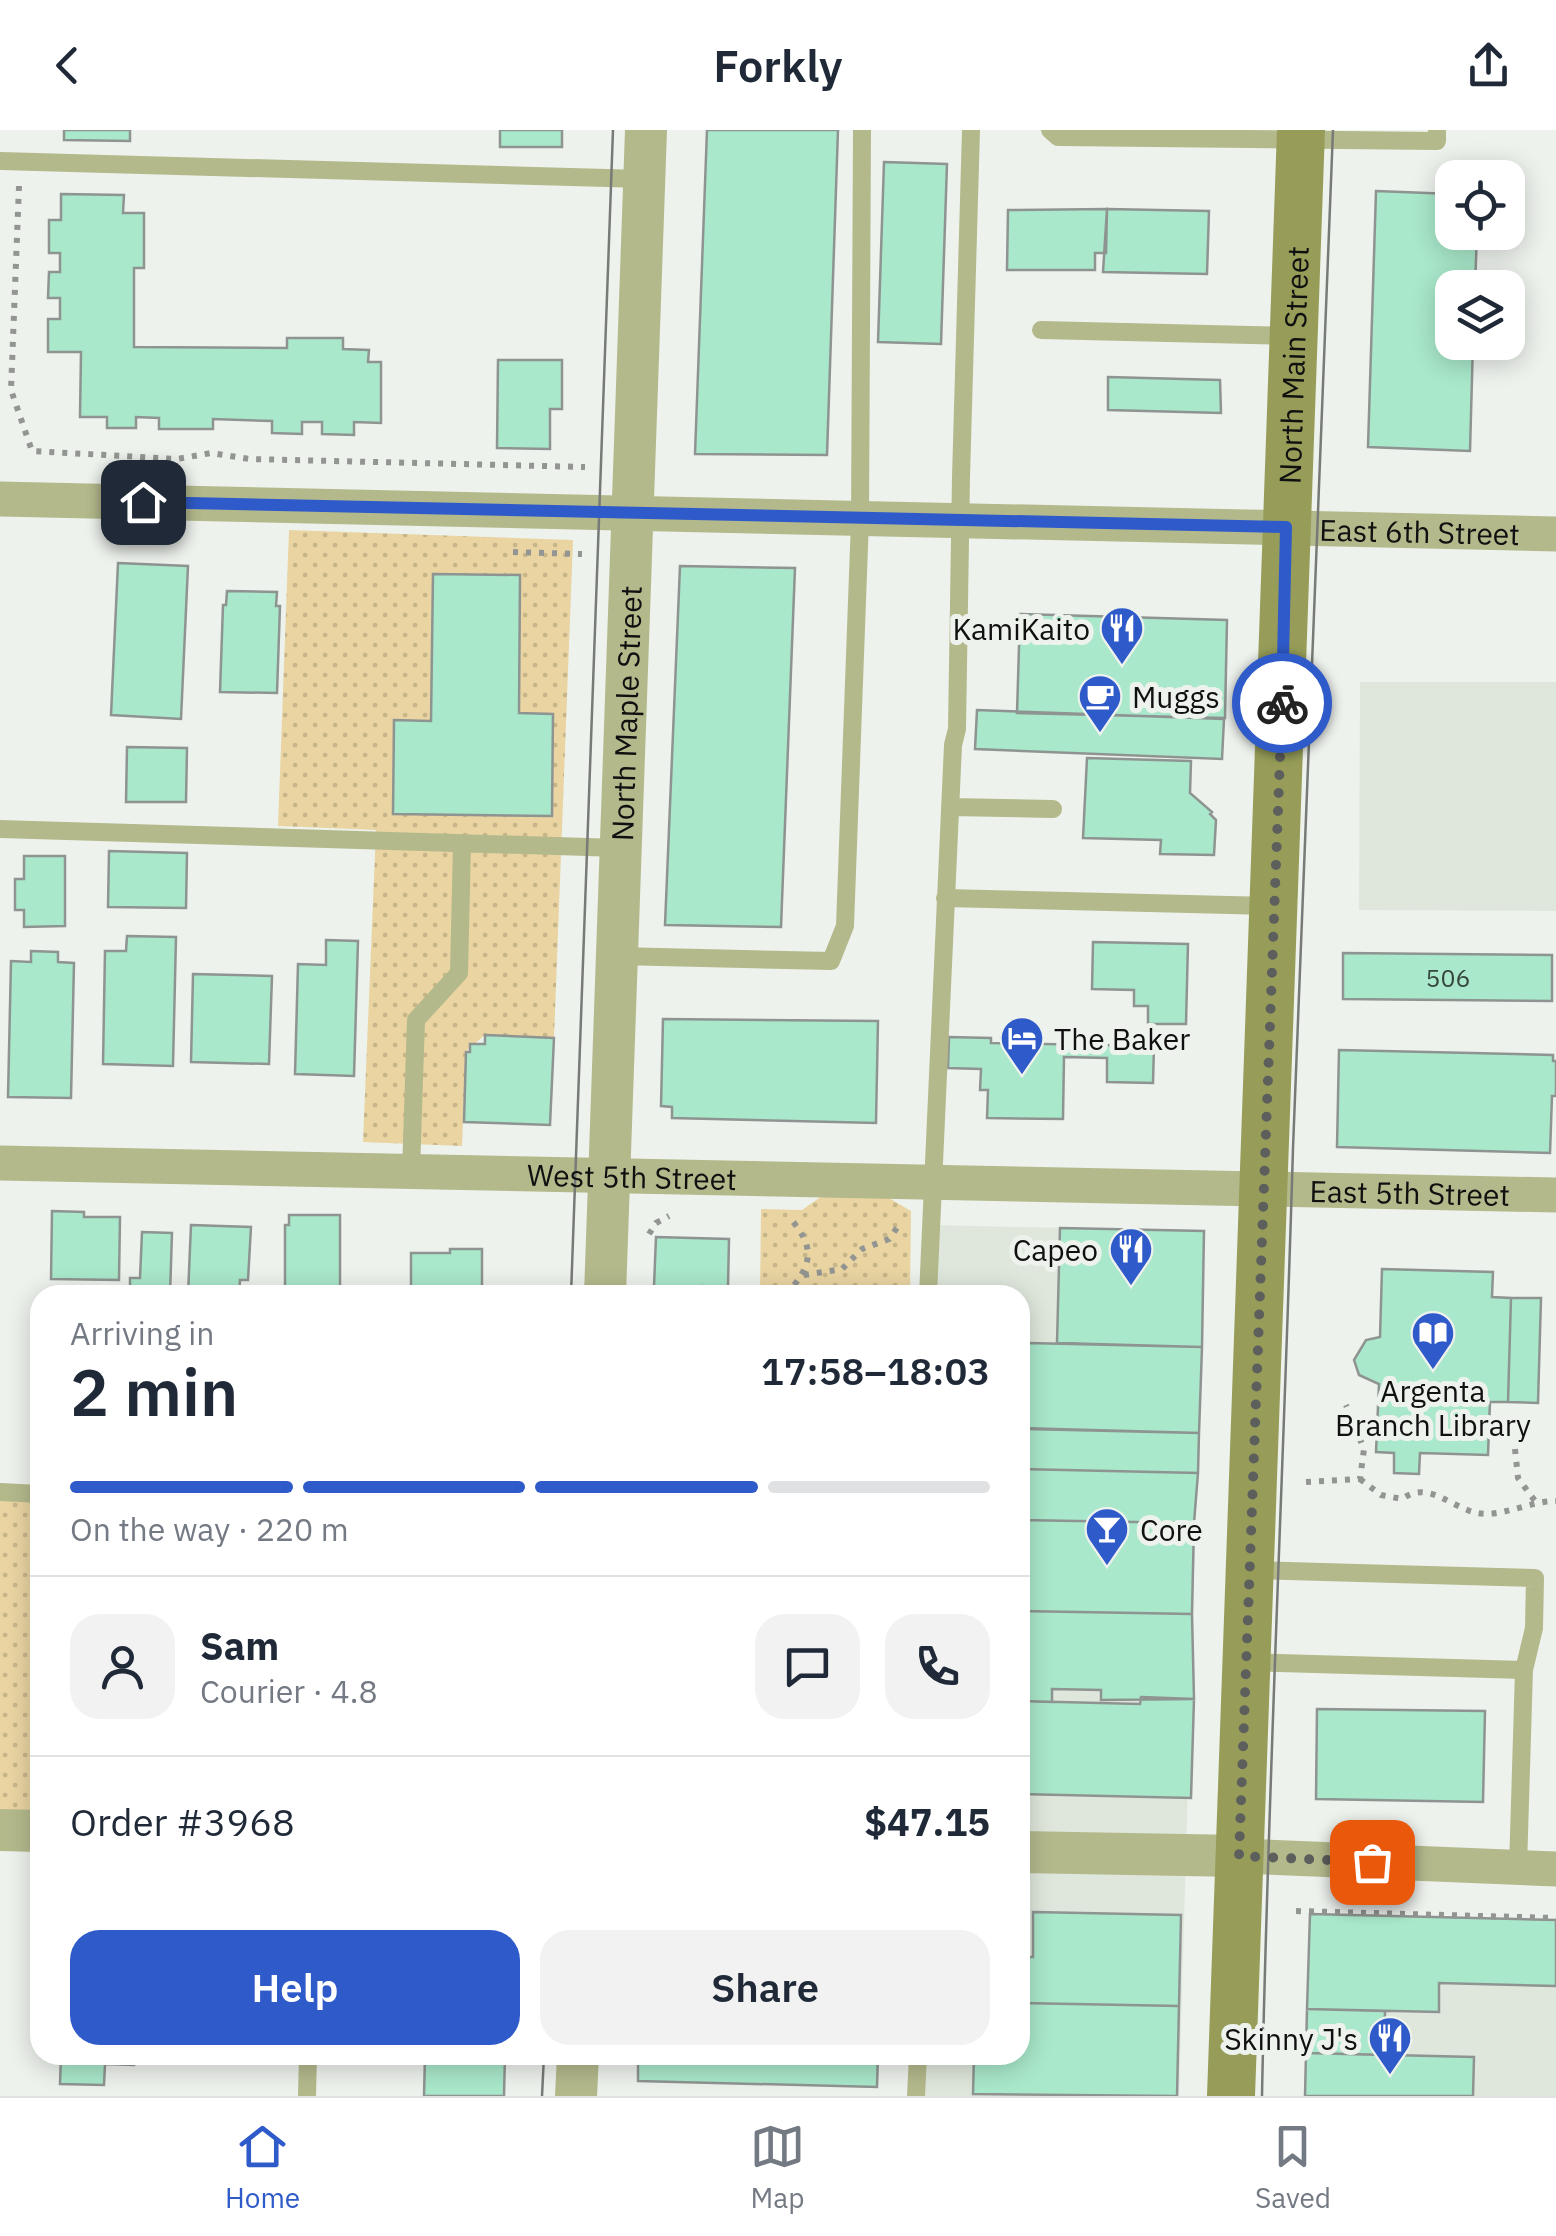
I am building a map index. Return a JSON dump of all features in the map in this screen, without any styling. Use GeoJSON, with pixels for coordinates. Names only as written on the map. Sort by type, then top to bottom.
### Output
{"type":"FeatureCollection","features":[{"type":"Feature","properties":{"kind":"main road","name":"North Main Street"},"geometry":{"type":"LineString","coordinates":[[1231,2096],[1276,906],[1300,134]]}},
{"type":"Feature","properties":{"kind":"street","name":"North Maple Street"},"geometry":{"type":"LineString","coordinates":[[605,1285],[646,130]]}},
{"type":"Feature","properties":{"kind":"street","name":"East 6th Street"},"geometry":{"type":"LineString","coordinates":[[0,499],[1556,534]]}},
{"type":"Feature","properties":{"kind":"street","name":"West 5th Street"},"geometry":{"type":"LineString","coordinates":[[0,1163],[1264,1189]]}},
{"type":"Feature","properties":{"kind":"street","name":"East 5th Street"},"geometry":{"type":"LineString","coordinates":[[1264,1189],[1556,1195]]}},
{"type":"Feature","properties":{"kind":"street"},"geometry":{"type":"LineString","coordinates":[[0,1830],[30,1831]]}},
{"type":"Feature","properties":{"kind":"street"},"geometry":{"type":"LineString","coordinates":[[1030,1852],[1556,1869]]}},
{"type":"Feature","properties":{"kind":"street"},"geometry":{"type":"LineString","coordinates":[[576,2096],[578,2065]]}},
{"type":"Feature","properties":{"kind":"lane"},"geometry":{"type":"LineString","coordinates":[[618,956],[832,961],[845,926],[860,520],[862,130]]}},
{"type":"Feature","properties":{"kind":"lane"},"geometry":{"type":"LineString","coordinates":[[928,1285],[945,898],[957,729],[972,130]]}},
{"type":"Feature","properties":{"kind":"lane"},"geometry":{"type":"LineString","coordinates":[[1050,130],[1058,137],[1300,134],[1436,140],[1437,130]]}},
{"type":"Feature","properties":{"kind":"lane"},"geometry":{"type":"LineString","coordinates":[[0,161],[644,180]]}},
{"type":"Feature","properties":{"kind":"lane"},"geometry":{"type":"LineString","coordinates":[[1040,330],[1292,336]]}},
{"type":"Feature","properties":{"kind":"lane"},"geometry":{"type":"LineString","coordinates":[[950,807],[1053,809]]}},
{"type":"Feature","properties":{"kind":"lane"},"geometry":{"type":"LineString","coordinates":[[0,828],[622,848]]}},
{"type":"Feature","properties":{"kind":"lane"},"geometry":{"type":"LineString","coordinates":[[410,1172],[416,1020],[458,974],[462,844]]}},
{"type":"Feature","properties":{"kind":"lane"},"geometry":{"type":"LineString","coordinates":[[945,898],[1276,906]]}},
{"type":"Feature","properties":{"kind":"lane"},"geometry":{"type":"LineString","coordinates":[[0,1492],[30,1494]]}},
{"type":"Feature","properties":{"kind":"lane"},"geometry":{"type":"LineString","coordinates":[[1250,1570],[1535,1578],[1534,1628],[1524,1670],[1518,1868]]}},
{"type":"Feature","properties":{"kind":"lane"},"geometry":{"type":"LineString","coordinates":[[1247,1662],[1524,1670]]}},
{"type":"Feature","properties":{"kind":"lane"},"geometry":{"type":"LineString","coordinates":[[307,2096],[308,2065]]}},
{"type":"Feature","properties":{"kind":"lane"},"geometry":{"type":"LineString","coordinates":[[916,2096],[918,2065]]}},
{"type":"Feature","properties":{"kind":"path"},"geometry":{"type":"LineString","coordinates":[[20,161],[11,390],[32,452],[177,460],[211,453],[250,460],[585,467]]}},
{"type":"Feature","properties":{"kind":"path"},"geometry":{"type":"LineString","coordinates":[[648,1240],[656,1223],[681,1215]]}},
{"type":"Feature","properties":{"kind":"path"},"geometry":{"type":"LineString","coordinates":[[771,1216],[804,1217]]}},
{"type":"Feature","properties":{"kind":"path"},"geometry":{"type":"LineString","coordinates":[[789,1217],[807,1244],[809,1259],[804,1275],[795,1285]]}},
{"type":"Feature","properties":{"kind":"path"},"geometry":{"type":"LineString","coordinates":[[804,1275],[842,1269],[862,1249],[890,1239],[898,1221],[931,1225]]}},
{"type":"Feature","properties":{"kind":"path"},"geometry":{"type":"LineString","coordinates":[[1346,1405],[1364,1448],[1360,1479]]}},
{"type":"Feature","properties":{"kind":"path"},"geometry":{"type":"LineString","coordinates":[[1515,1448],[1518,1478],[1535,1501]]}},
{"type":"Feature","properties":{"kind":"path"},"geometry":{"type":"LineString","coordinates":[[1306,1482],[1360,1479],[1381,1495],[1402,1499],[1412,1492],[1428,1491],[1459,1507],[1487,1515],[1535,1501],[1556,1501]]}},
{"type":"Feature","properties":{"kind":"path"},"geometry":{"type":"LineString","coordinates":[[1296,1911],[1556,1918]]}},
{"type":"Feature","properties":{"kind":"shaded area"},"geometry":{"type":"Polygon","coordinates":[[[289,530],[573,540],[554,1038],[485,1035],[466,1051],[462,1146],[363,1142],[376,830],[278,826],[289,530]]]}},
{"type":"Feature","properties":{"kind":"shaded area"},"geometry":{"type":"Polygon","coordinates":[[[1360,682],[1556,682],[1556,911],[1359,910],[1360,682]]]}},
{"type":"Feature","properties":{"kind":"shaded area"},"geometry":{"type":"Polygon","coordinates":[[[822,1196],[889,1198],[911,1211],[910,1285],[760,1285],[761,1209],[802,1210],[822,1196]]]}},
{"type":"Feature","properties":{"kind":"shaded area"},"geometry":{"type":"Polygon","coordinates":[[[931,1225],[1204,1231],[1179,2096],[921,2096],[922,2065],[1030,2065],[1030,1285],[930,1285],[931,1225]]]}},
{"type":"Feature","properties":{"kind":"shaded area"},"geometry":{"type":"Polygon","coordinates":[[[0,1497],[30,1498],[30,1821],[0,1821],[0,1497]]]}},
{"type":"Feature","properties":{"kind":"shaded area"},"geometry":{"type":"Polygon","coordinates":[[[1310,1914],[1556,1922],[1556,2096],[1305,2096],[1310,1914]]]}},
{"type":"Feature","properties":{"kind":"building"},"geometry":{"type":"Polygon","coordinates":[[[64,130],[130,130],[130,141],[64,140],[64,130]]]}},
{"type":"Feature","properties":{"kind":"building"},"geometry":{"type":"Polygon","coordinates":[[[500,130],[562,130],[562,147],[500,147],[500,130]]]}},
{"type":"Feature","properties":{"kind":"building"},"geometry":{"type":"Polygon","coordinates":[[[707,130],[838,130],[827,455],[695,454],[707,130]]]}},
{"type":"Feature","properties":{"kind":"building"},"geometry":{"type":"Polygon","coordinates":[[[884,162],[947,164],[941,344],[878,342],[884,162]]]}},
{"type":"Feature","properties":{"kind":"building"},"geometry":{"type":"Polygon","coordinates":[[[1376,191],[1435,193],[1435,250],[1476,250],[1476,270],[1435,270],[1435,360],[1473,360],[1470,451],[1368,447],[1376,191]]]}},
{"type":"Feature","properties":{"kind":"building"},"geometry":{"type":"Polygon","coordinates":[[[61,194],[124,195],[123,213],[144,213],[144,268],[134,268],[134,347],[287,348],[287,338],[343,338],[343,349],[369,350],[368,362],[381,362],[381,423],[354,422],[354,435],[322,434],[322,422],[302,422],[302,434],[272,433],[272,421],[213,419],[213,429],[159,429],[159,418],[136,417],[136,428],[107,428],[107,417],[80,417],[81,352],[48,352],[48,319],[60,319],[60,298],[48,298],[49,272],[60,272],[60,253],[49,253],[49,220],[61,220],[61,194]]]}},
{"type":"Feature","properties":{"kind":"building"},"geometry":{"type":"Polygon","coordinates":[[[1107,209],[1209,211],[1207,274],[1103,272],[1107,209]]]}},
{"type":"Feature","properties":{"kind":"building"},"geometry":{"type":"Polygon","coordinates":[[[1107,209],[1106,253],[1095,253],[1095,270],[1007,270],[1008,210],[1107,209]]]}},
{"type":"Feature","properties":{"kind":"building"},"geometry":{"type":"Polygon","coordinates":[[[498,360],[562,360],[562,409],[550,409],[550,449],[497,448],[498,360]]]}},
{"type":"Feature","properties":{"kind":"building"},"geometry":{"type":"Polygon","coordinates":[[[1108,377],[1220,380],[1221,413],[1108,410],[1108,377]]]}},
{"type":"Feature","properties":{"kind":"building"},"geometry":{"type":"Polygon","coordinates":[[[118,563],[188,566],[181,719],[111,715],[118,563]]]}},
{"type":"Feature","properties":{"kind":"building"},"geometry":{"type":"Polygon","coordinates":[[[680,566],[795,568],[781,927],[665,925],[680,566]]]}},
{"type":"Feature","properties":{"kind":"building"},"geometry":{"type":"Polygon","coordinates":[[[433,574],[520,575],[519,713],[553,714],[552,816],[393,814],[394,720],[431,721],[433,574]]]}},
{"type":"Feature","properties":{"kind":"building"},"geometry":{"type":"Polygon","coordinates":[[[227,591],[277,592],[277,693],[220,692],[223,605],[227,591]]]}},
{"type":"Feature","properties":{"kind":"building","name":"KamiKaito"},"geometry":{"type":"Polygon","coordinates":[[[1020,614],[1227,620],[1225,718],[1017,713],[1020,614]]]}},
{"type":"Feature","properties":{"kind":"building","name":"Muggs"},"geometry":{"type":"Polygon","coordinates":[[[977,710],[1224,719],[1222,759],[975,749],[977,710]]]}},
{"type":"Feature","properties":{"kind":"building"},"geometry":{"type":"Polygon","coordinates":[[[127,747],[187,748],[186,802],[126,802],[127,747]]]}},
{"type":"Feature","properties":{"kind":"building"},"geometry":{"type":"Polygon","coordinates":[[[1087,758],[1191,761],[1190,793],[1216,820],[1214,855],[1160,854],[1161,840],[1083,838],[1087,758]]]}},
{"type":"Feature","properties":{"kind":"building"},"geometry":{"type":"Polygon","coordinates":[[[109,851],[187,853],[186,908],[108,907],[109,851]]]}},
{"type":"Feature","properties":{"kind":"building"},"geometry":{"type":"Polygon","coordinates":[[[24,856],[65,856],[65,926],[24,927],[24,910],[15,910],[15,879],[24,879],[24,856]]]}},
{"type":"Feature","properties":{"kind":"building"},"geometry":{"type":"Polygon","coordinates":[[[127,936],[176,937],[173,1066],[103,1064],[105,951],[126,951],[127,936]]]}},
{"type":"Feature","properties":{"kind":"building"},"geometry":{"type":"Polygon","coordinates":[[[326,940],[358,941],[354,1076],[295,1074],[298,964],[326,965],[326,940]]]}},
{"type":"Feature","properties":{"kind":"building"},"geometry":{"type":"Polygon","coordinates":[[[1093,942],[1188,944],[1186,1024],[1148,1024],[1148,1006],[1134,1006],[1134,990],[1092,989],[1093,942]]]}},
{"type":"Feature","properties":{"kind":"building"},"geometry":{"type":"Polygon","coordinates":[[[31,951],[58,952],[58,962],[74,963],[71,1098],[8,1097],[11,961],[31,962],[31,951]]]}},
{"type":"Feature","properties":{"kind":"building"},"geometry":{"type":"Polygon","coordinates":[[[1343,953],[1552,955],[1552,1001],[1343,999],[1343,953]]]}},
{"type":"Feature","properties":{"kind":"building"},"geometry":{"type":"Polygon","coordinates":[[[193,974],[272,976],[269,1064],[191,1062],[193,974]]]}},
{"type":"Feature","properties":{"kind":"building"},"geometry":{"type":"Polygon","coordinates":[[[663,1019],[878,1021],[876,1123],[672,1118],[672,1107],[661,1106],[663,1019]]]}},
{"type":"Feature","properties":{"kind":"building"},"geometry":{"type":"Polygon","coordinates":[[[485,1035],[554,1038],[550,1125],[464,1122],[466,1052],[470,1052],[470,1044],[485,1044],[485,1035]]]}},
{"type":"Feature","properties":{"kind":"building","name":"The Baker"},"geometry":{"type":"Polygon","coordinates":[[[949,1037],[991,1038],[991,1043],[1154,1046],[1153,1083],[1107,1082],[1107,1058],[1064,1057],[1063,1119],[987,1118],[988,1090],[980,1090],[981,1069],[948,1068],[949,1037]]]}},
{"type":"Feature","properties":{"kind":"building"},"geometry":{"type":"Polygon","coordinates":[[[1339,1050],[1553,1055],[1556,1096],[1552,1096],[1550,1153],[1337,1147],[1339,1050]]]}},
{"type":"Feature","properties":{"kind":"building"},"geometry":{"type":"Polygon","coordinates":[[[52,1211],[84,1212],[84,1217],[120,1217],[119,1280],[51,1279],[52,1211]]]}},
{"type":"Feature","properties":{"kind":"building"},"geometry":{"type":"Polygon","coordinates":[[[289,1215],[340,1215],[340,1285],[285,1285],[285,1225],[289,1225],[289,1215]]]}},
{"type":"Feature","properties":{"kind":"building"},"geometry":{"type":"Polygon","coordinates":[[[191,1225],[251,1227],[248,1280],[240,1280],[240,1285],[188,1285],[191,1225]]]}},
{"type":"Feature","properties":{"kind":"building","name":"Capeo"},"geometry":{"type":"Polygon","coordinates":[[[1060,1228],[1204,1231],[1202,1347],[1057,1343],[1060,1228]]]}},
{"type":"Feature","properties":{"kind":"building"},"geometry":{"type":"Polygon","coordinates":[[[142,1232],[172,1233],[170,1285],[130,1285],[130,1278],[140,1278],[142,1232]]]}},
{"type":"Feature","properties":{"kind":"building"},"geometry":{"type":"Polygon","coordinates":[[[656,1237],[729,1239],[728,1285],[654,1285],[656,1237]]]}},
{"type":"Feature","properties":{"kind":"building"},"geometry":{"type":"Polygon","coordinates":[[[450,1249],[482,1249],[482,1285],[411,1285],[411,1253],[450,1253],[450,1249]]]}},
{"type":"Feature","properties":{"kind":"building","name":"Argenta Branch Library"},"geometry":{"type":"Polygon","coordinates":[[[1382,1269],[1493,1272],[1492,1297],[1511,1298],[1508,1402],[1490,1402],[1488,1455],[1420,1453],[1419,1474],[1394,1473],[1394,1453],[1376,1452],[1379,1384],[1359,1375],[1354,1360],[1366,1340],[1380,1337],[1382,1269]]]}},
{"type":"Feature","properties":{"kind":"building"},"geometry":{"type":"Polygon","coordinates":[[[1511,1298],[1541,1298],[1538,1403],[1508,1402],[1511,1298]]]}},
{"type":"Feature","properties":{"kind":"building"},"geometry":{"type":"Polygon","coordinates":[[[1030,1343],[1202,1347],[1199,1433],[1030,1429],[1030,1343]]]}},
{"type":"Feature","properties":{"kind":"building"},"geometry":{"type":"Polygon","coordinates":[[[1030,1428],[1199,1433],[1198,1473],[1030,1469],[1030,1428]]]}},
{"type":"Feature","properties":{"kind":"building"},"geometry":{"type":"Polygon","coordinates":[[[1030,1469],[1198,1473],[1194,1523],[1030,1520],[1030,1469]]]}},
{"type":"Feature","properties":{"kind":"building","name":"Core"},"geometry":{"type":"Polygon","coordinates":[[[1030,1520],[1194,1523],[1192,1614],[1030,1611],[1030,1520]]]}},
{"type":"Feature","properties":{"kind":"building"},"geometry":{"type":"Polygon","coordinates":[[[1030,1611],[1192,1614],[1194,1699],[1101,1700],[1101,1690],[1052,1689],[1052,1702],[1030,1701],[1030,1611]]]}},
{"type":"Feature","properties":{"kind":"building"},"geometry":{"type":"Polygon","coordinates":[[[1141,1697],[1194,1699],[1191,1798],[1030,1794],[1030,1701],[1140,1704],[1141,1697]]]}},
{"type":"Feature","properties":{"kind":"building"},"geometry":{"type":"Polygon","coordinates":[[[1317,1709],[1485,1711],[1483,1802],[1316,1799],[1317,1709]]]}},
{"type":"Feature","properties":{"kind":"building"},"geometry":{"type":"Polygon","coordinates":[[[1033,1912],[1181,1915],[1179,2006],[1030,2003],[1033,1912]]]}},
{"type":"Feature","properties":{"kind":"building"},"geometry":{"type":"Polygon","coordinates":[[[1310,1914],[1556,1920],[1556,1986],[1439,1983],[1439,2012],[1307,2009],[1310,1914]]]}},
{"type":"Feature","properties":{"kind":"building"},"geometry":{"type":"Polygon","coordinates":[[[1030,2003],[1179,2006],[1177,2096],[973,2094],[974,2065],[1030,2065],[1030,2003]]]}},
{"type":"Feature","properties":{"kind":"building"},"geometry":{"type":"Polygon","coordinates":[[[1307,2009],[1385,2011],[1384,2055],[1306,2053],[1307,2009]]]}},
{"type":"Feature","properties":{"kind":"building","name":"Skinny J's"},"geometry":{"type":"Polygon","coordinates":[[[1306,2053],[1474,2057],[1473,2096],[1305,2096],[1306,2053]]]}},
{"type":"Feature","properties":{"kind":"building"},"geometry":{"type":"Polygon","coordinates":[[[61,2065],[105,2065],[104,2085],[60,2084],[61,2065]]]}},
{"type":"Feature","properties":{"kind":"building"},"geometry":{"type":"Polygon","coordinates":[[[425,2065],[505,2065],[504,2096],[424,2096],[425,2065]]]}},
{"type":"Feature","properties":{"kind":"building"},"geometry":{"type":"Polygon","coordinates":[[[638,2065],[878,2065],[877,2087],[638,2081],[638,2065]]]}},
{"type":"Feature","properties":{"kind":"tram line"},"geometry":{"type":"LineString","coordinates":[[571,1285],[613,130]]}},
{"type":"Feature","properties":{"kind":"tram line"},"geometry":{"type":"LineString","coordinates":[[1262,2096],[1293,1148],[1333,130]]}},
{"type":"Feature","properties":{"kind":"tram line"},"geometry":{"type":"LineString","coordinates":[[542,2096],[544,2065]]}},
{"type":"Feature","properties":{"kind":"way so far"},"geometry":{"type":"LineString","coordinates":[[1282,703],[1239,1856],[1372,1862]]}},
{"type":"Feature","properties":{"kind":"place","name":"KamiKaito"},"geometry":{"type":"Point","coordinates":[1122,666]}},
{"type":"Feature","properties":{"kind":"place","name":"Muggs"},"geometry":{"type":"Point","coordinates":[1100,734]}},
{"type":"Feature","properties":{"kind":"place","name":"The Baker"},"geometry":{"type":"Point","coordinates":[1022,1076]}},
{"type":"Feature","properties":{"kind":"place","name":"Capeo"},"geometry":{"type":"Point","coordinates":[1131,1287]}},
{"type":"Feature","properties":{"kind":"place","name":"Argenta Branch Library"},"geometry":{"type":"Point","coordinates":[1433,1371]}},
{"type":"Feature","properties":{"kind":"place","name":"Core"},"geometry":{"type":"Point","coordinates":[1107,1567]}},
{"type":"Feature","properties":{"kind":"place","name":"Skinny J's"},"geometry":{"type":"Point","coordinates":[1390,2076]}},
{"type":"Feature","properties":{"kind":"route"},"geometry":{"type":"LineString","coordinates":[[143,502],[1286,527],[1282,703]]}}]}
